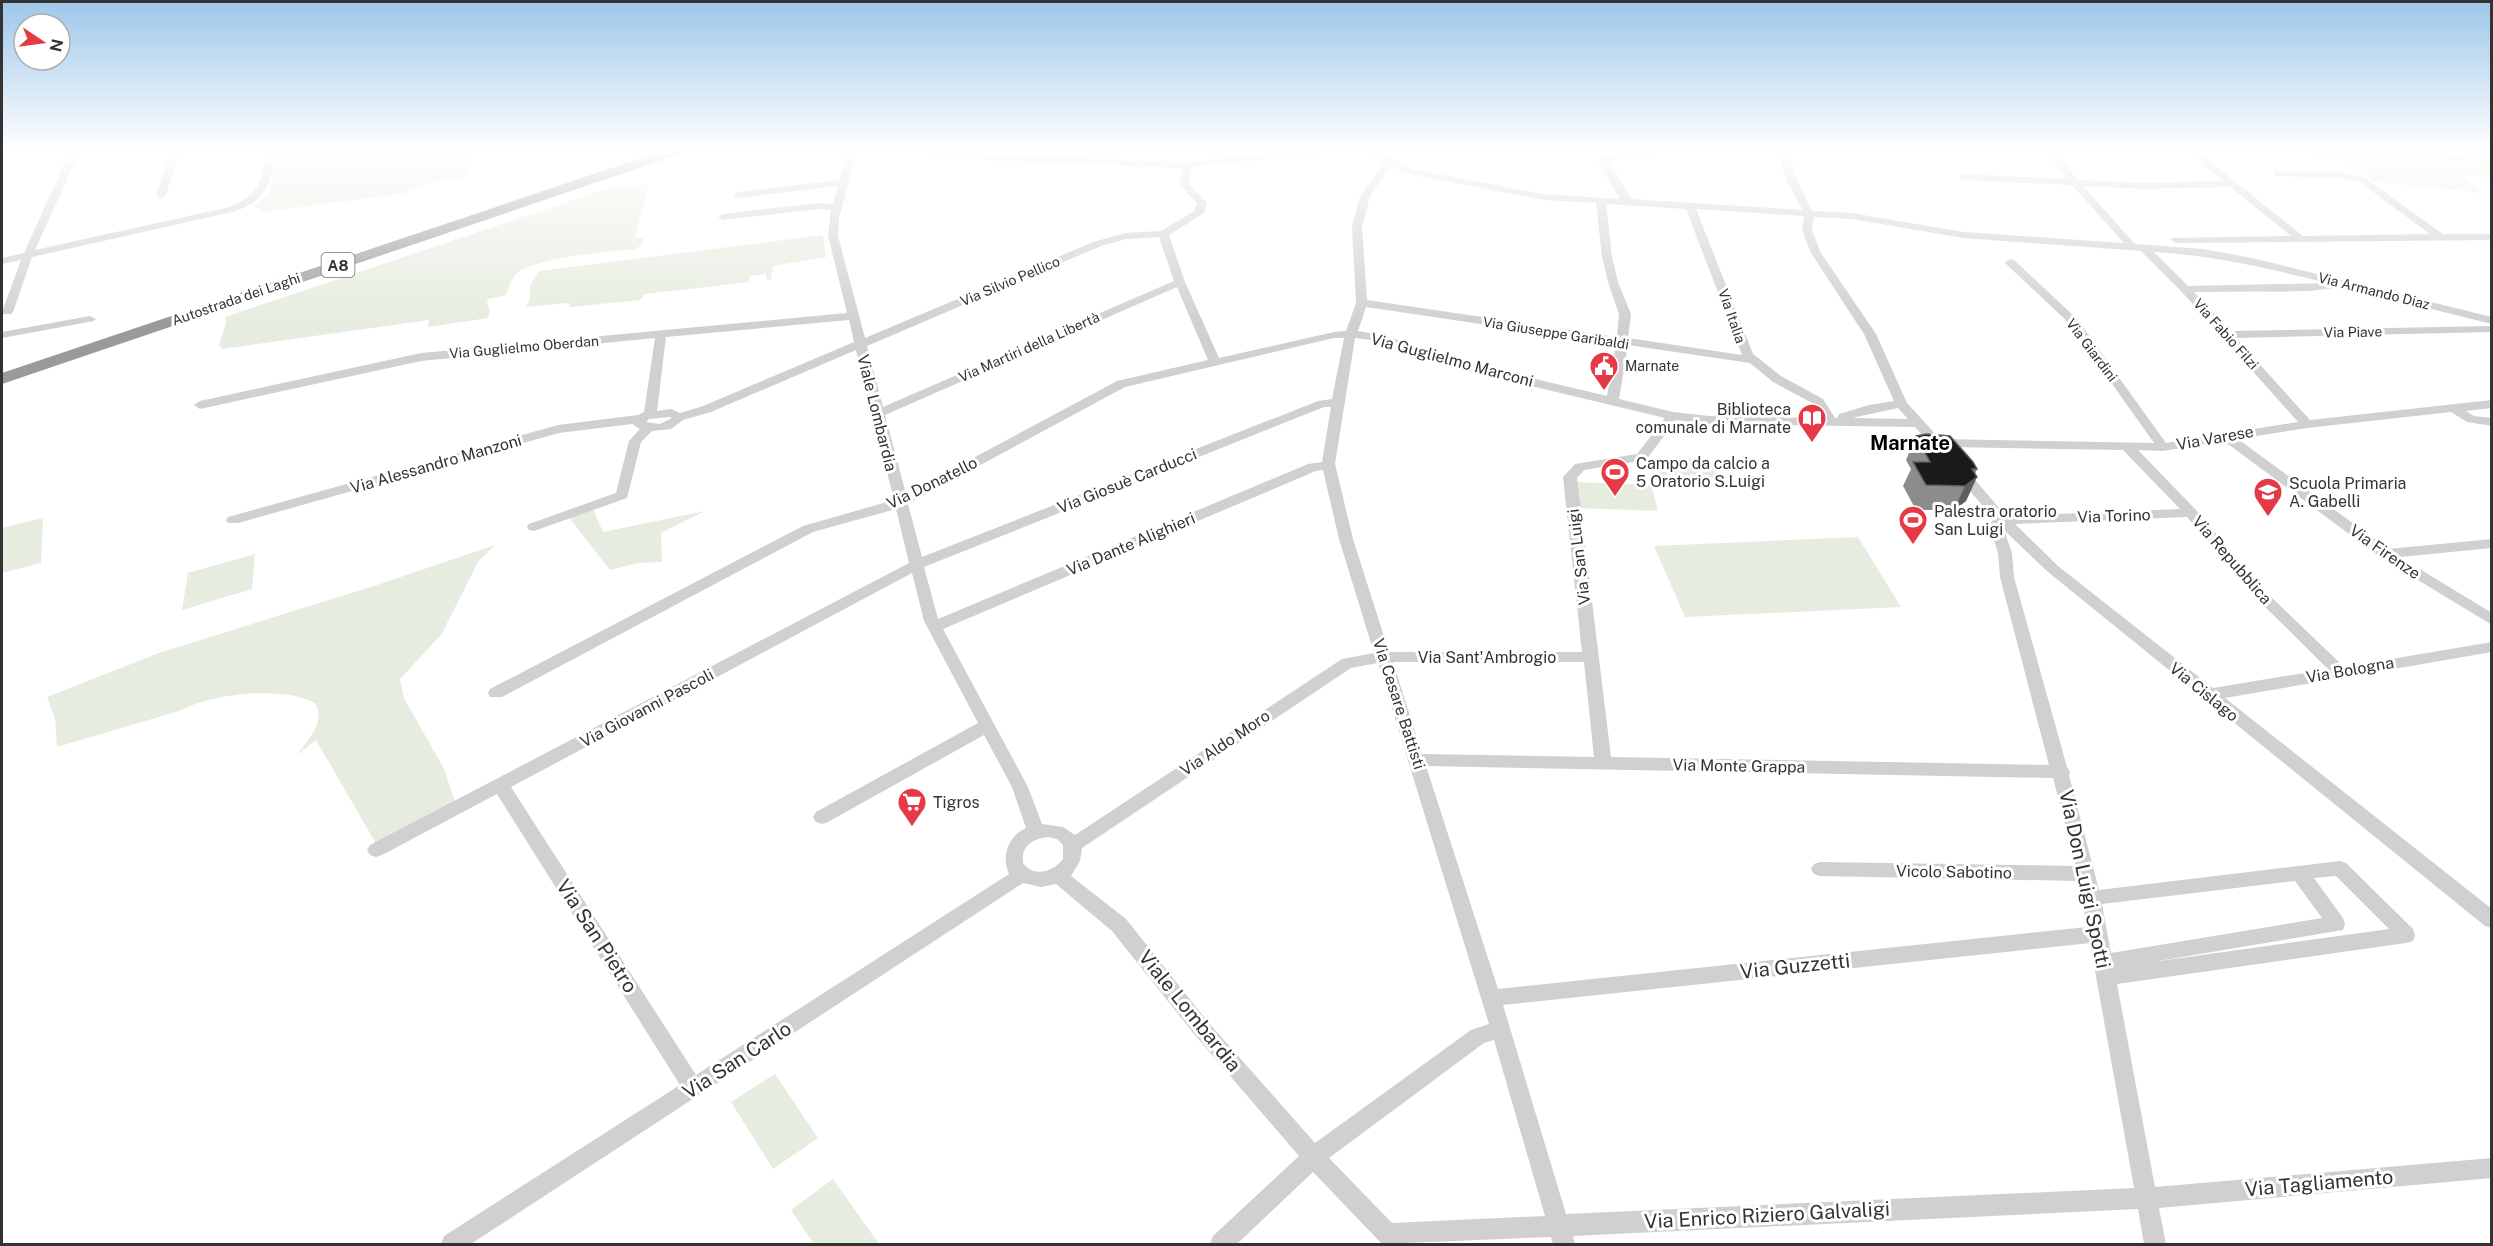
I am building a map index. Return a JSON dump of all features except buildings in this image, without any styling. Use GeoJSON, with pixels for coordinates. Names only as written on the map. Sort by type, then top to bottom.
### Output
{"type":"FeatureCollection","features":[{"type":"Feature","properties":{"kind":"highway","name":"Autostrada dei Laghi"},"geometry":{"type":"LineString","coordinates":[[2,368],[476,209]]}},
{"type":"Feature","properties":{"kind":"highway","name":"Autostrada dei Laghi"},"geometry":{"type":"LineString","coordinates":[[2,379],[503,209]]}},
{"type":"Feature","properties":{"kind":"street"},"geometry":{"type":"LineString","coordinates":[[7,312],[28,255],[49,209]]}},
{"type":"Feature","properties":{"kind":"street"},"geometry":{"type":"LineString","coordinates":[[2,261],[231,209]]}},
{"type":"Feature","properties":{"kind":"street"},"geometry":{"type":"LineString","coordinates":[[723,217],[791,209]]}},
{"type":"Feature","properties":{"kind":"street","name":"Viale Lombardia"},"geometry":{"type":"LineString","coordinates":[[837,209],[833,236],[877,414],[934,627],[1020,787],[1036,831]]}},
{"type":"Feature","properties":{"kind":"street"},"geometry":{"type":"LineString","coordinates":[[1200,209],[1199,213],[1163,234],[1180,282],[1215,361]]}},
{"type":"Feature","properties":{"kind":"street","name":"Via Cesare Battisti"},"geometry":{"type":"LineString","coordinates":[[1362,209],[1357,227],[1362,303],[1351,334],[1328,465],[1347,539],[1491,998],[1561,1235]]}},
{"type":"Feature","properties":{"kind":"street"},"geometry":{"type":"LineString","coordinates":[[1602,209],[1607,256],[1613,282],[1625,314],[1623,343],[1612,401]]}},
{"type":"Feature","properties":{"kind":"street","name":"Via Italia"},"geometry":{"type":"LineString","coordinates":[[1691,209],[1731,308],[1744,349],[1752,360],[1777,379],[1819,402],[1831,422]]}},
{"type":"Feature","properties":{"kind":"street"},"geometry":{"type":"LineString","coordinates":[[1726,209],[1846,215],[1964,235],[2082,242]]}},
{"type":"Feature","properties":{"kind":"street"},"geometry":{"type":"LineString","coordinates":[[1807,209],[1809,214]]}},
{"type":"Feature","properties":{"kind":"street"},"geometry":{"type":"LineString","coordinates":[[1827,209],[1846,215]]}},
{"type":"Feature","properties":{"kind":"street"},"geometry":{"type":"LineString","coordinates":[[2099,209],[2130,243]]}},
{"type":"Feature","properties":{"kind":"street"},"geometry":{"type":"LineString","coordinates":[[2264,209],[2301,239]]}},
{"type":"Feature","properties":{"kind":"street"},"geometry":{"type":"LineString","coordinates":[[2402,209],[2441,238]]}},
{"type":"Feature","properties":{"kind":"street","name":"Via Cislago"},"geometry":{"type":"LineString","coordinates":[[1809,214],[1807,230],[1816,253],[1870,334],[1902,404],[2001,520],[2031,550],[2208,695],[2492,920]]}},
{"type":"Feature","properties":{"kind":"street","name":"Via Silvio Pellico"},"geometry":{"type":"LineString","coordinates":[[860,345],[1096,244],[1125,236],[1163,234]]}},
{"type":"Feature","properties":{"kind":"street"},"geometry":{"type":"LineString","coordinates":[[2211,244],[2301,239],[2492,237]]}},
{"type":"Feature","properties":{"kind":"street","name":"Via Armando Diaz"},"geometry":{"type":"LineString","coordinates":[[2082,242],[2211,244],[2257,262]]}},
{"type":"Feature","properties":{"kind":"street","name":"Via Armando Diaz"},"geometry":{"type":"LineString","coordinates":[[2082,242],[2204,252],[2257,262],[2491,324]]}},
{"type":"Feature","properties":{"kind":"street","name":"Via Fabio Filzi"},"geometry":{"type":"LineString","coordinates":[[2143,247],[2185,289],[2307,424]]}},
{"type":"Feature","properties":{"kind":"street","name":"Via Giardini"},"geometry":{"type":"LineString","coordinates":[[2010,262],[2073,321],[2163,447]]}},
{"type":"Feature","properties":{"kind":"street","name":"Via Martiri della Libertà"},"geometry":{"type":"LineString","coordinates":[[877,414],[1180,282]]}},
{"type":"Feature","properties":{"kind":"street"},"geometry":{"type":"LineString","coordinates":[[2185,289],[2310,288],[2347,284]]}},
{"type":"Feature","properties":{"kind":"street","name":"Via Giuseppe Garibaldi"},"geometry":{"type":"LineString","coordinates":[[1362,303],[1623,343],[1752,360]]}},
{"type":"Feature","properties":{"kind":"street","name":"Via Guglielmo Oberdan"},"geometry":{"type":"LineString","coordinates":[[200,405],[421,357],[853,316]]}},
{"type":"Feature","properties":{"kind":"street"},"geometry":{"type":"LineString","coordinates":[[2,335],[90,319]]}},
{"type":"Feature","properties":{"kind":"street","name":"Via Piave"},"geometry":{"type":"LineString","coordinates":[[2227,335],[2478,328],[2491,324]]}},
{"type":"Feature","properties":{"kind":"street"},"geometry":{"type":"LineString","coordinates":[[534,527],[622,495],[635,441],[646,420],[661,334]]}},
{"type":"Feature","properties":{"kind":"street","name":"Via Donatello"},"geometry":{"type":"LineString","coordinates":[[496,693],[808,529],[900,503],[1121,384],[1334,335],[1351,334]]}},
{"type":"Feature","properties":{"kind":"street","name":"Via Guglielmo Marconi"},"geometry":{"type":"LineString","coordinates":[[1351,334],[1381,338],[1464,366],[1672,416],[1709,420],[1919,423]]}},
{"type":"Feature","properties":{"kind":"street","name":"Via Alessandro Manzoni"},"geometry":{"type":"LineString","coordinates":[[233,520],[558,429],[646,420],[674,413],[679,417],[707,409],[860,345]]}},
{"type":"Feature","properties":{"kind":"street","name":"Via Giosuè Carducci"},"geometry":{"type":"LineString","coordinates":[[917,566],[1322,404],[1339,402]]}},
{"type":"Feature","properties":{"kind":"street"},"geometry":{"type":"LineString","coordinates":[[1831,422],[1865,410],[1902,404]]}},
{"type":"Feature","properties":{"kind":"street","name":"Via Varese"},"geometry":{"type":"LineString","coordinates":[[1937,443],[2163,447],[2224,435],[2307,424],[2492,404]]}},
{"type":"Feature","properties":{"kind":"street"},"geometry":{"type":"LineString","coordinates":[[2453,408],[2471,419],[2492,422]]}},
{"type":"Feature","properties":{"kind":"street"},"geometry":{"type":"LineString","coordinates":[[1865,410],[1865,416],[1873,422]]}},
{"type":"Feature","properties":{"kind":"street","name":"Via San Luigi"},"geometry":{"type":"LineString","coordinates":[[1603,763],[1570,477],[1580,467],[1641,457],[1672,416]]}},
{"type":"Feature","properties":{"kind":"street","name":"Via Firenze"},"geometry":{"type":"LineString","coordinates":[[2224,435],[2385,554],[2492,620]]}},
{"type":"Feature","properties":{"kind":"street","name":"Via Repubblica"},"geometry":{"type":"LineString","coordinates":[[2126,446],[2191,513],[2263,597],[2340,672]]}},
{"type":"Feature","properties":{"kind":"street","name":"Via Dante Alighieri"},"geometry":{"type":"LineString","coordinates":[[934,627],[1302,472],[1317,466],[1328,465]]}},
{"type":"Feature","properties":{"kind":"street","name":"Via Torino"},"geometry":{"type":"LineString","coordinates":[[2001,520],[2191,513]]}},
{"type":"Feature","properties":{"kind":"street","name":"Via Don Luigi Spotti"},"geometry":{"type":"LineString","coordinates":[[2001,520],[1996,525],[2005,553],[2007,577],[2062,772],[2087,874],[2155,1245]]}},
{"type":"Feature","properties":{"kind":"street"},"geometry":{"type":"LineString","coordinates":[[2385,554],[2492,543]]}},
{"type":"Feature","properties":{"kind":"street"},"geometry":{"type":"LineString","coordinates":[[2005,553],[2014,550],[2031,550]]}},
{"type":"Feature","properties":{"kind":"street","name":"Via Giovanni Pascoli"},"geometry":{"type":"LineString","coordinates":[[376,850],[917,566]]}},
{"type":"Feature","properties":{"kind":"street","name":"Via Bologna"},"geometry":{"type":"LineString","coordinates":[[2208,695],[2492,647]]}},
{"type":"Feature","properties":{"kind":"street","name":"Via Sant'Ambrogio"},"geometry":{"type":"LineString","coordinates":[[1384,657],[1591,657]]}},
{"type":"Feature","properties":{"kind":"street","name":"Via Aldo Moro"},"geometry":{"type":"LineString","coordinates":[[1073,844],[1343,665],[1362,659],[1384,657]]}},
{"type":"Feature","properties":{"kind":"street"},"geometry":{"type":"LineString","coordinates":[[822,817],[986,726]]}},
{"type":"Feature","properties":{"kind":"street","name":"Via Monte Grappa"},"geometry":{"type":"LineString","coordinates":[[1417,760],[2062,772]]}},
{"type":"Feature","properties":{"kind":"street","name":"Via San Pietro"},"geometry":{"type":"LineString","coordinates":[[500,784],[693,1088]]}},
{"type":"Feature","properties":{"kind":"street"},"geometry":{"type":"LineString","coordinates":[[1036,831],[1054,831],[1065,835],[1073,844],[1075,853],[1071,864],[1067,871],[1059,876],[1035,880],[1022,875],[1013,864],[1013,854],[1018,844],[1036,831]]}},
{"type":"Feature","properties":{"kind":"street"},"geometry":{"type":"LineString","coordinates":[[2092,898],[2340,868],[2406,935],[2105,970]]}},
{"type":"Feature","properties":{"kind":"street","name":"Vicolo Sabotino"},"geometry":{"type":"LineString","coordinates":[[1820,869],[2087,874]]}},
{"type":"Feature","properties":{"kind":"street"},"geometry":{"type":"LineString","coordinates":[[2105,970],[2336,924],[2300,873]]}},
{"type":"Feature","properties":{"kind":"street","name":"Via San Carlo"},"geometry":{"type":"LineString","coordinates":[[452,1245],[1022,875]]}},
{"type":"Feature","properties":{"kind":"street","name":"Viale Lombardia"},"geometry":{"type":"LineString","coordinates":[[1059,876],[1119,925],[1201,1028],[1313,1157],[1392,1239]]}},
{"type":"Feature","properties":{"kind":"street","name":"Via Guzzetti"},"geometry":{"type":"LineString","coordinates":[[1491,998],[2099,934]]}},
{"type":"Feature","properties":{"kind":"street"},"geometry":{"type":"LineString","coordinates":[[1221,1245],[1313,1157],[1478,1036],[1500,1029]]}},
{"type":"Feature","properties":{"kind":"street","name":"Via Tagliamento"},"geometry":{"type":"LineString","coordinates":[[2147,1198],[2492,1168]]}},
{"type":"Feature","properties":{"kind":"street","name":"Via Enrico Riziero Galvaligi"},"geometry":{"type":"LineString","coordinates":[[1392,1239],[1561,1235],[2147,1198]]}},
{"type":"Feature","properties":{"kind":"shaded area"},"geometry":{"type":"Polygon","coordinates":[[[258,209],[283,209],[261,212],[258,209]]]}},
{"type":"Feature","properties":{"kind":"shaded area"},"geometry":{"type":"Polygon","coordinates":[[[546,209],[642,209],[635,237],[643,239],[642,245],[635,249],[554,260],[524,268],[514,276],[506,295],[488,299],[487,304],[490,310],[488,318],[428,327],[429,320],[222,349],[219,345],[226,323],[225,317],[546,209]]]}},
{"type":"Feature","properties":{"kind":"shaded area"},"geometry":{"type":"Polygon","coordinates":[[[823,235],[826,257],[773,266],[771,280],[767,280],[766,274],[749,276],[749,282],[645,294],[640,300],[570,307],[569,303],[526,307],[530,299],[530,285],[539,271],[823,235]]]}},
{"type":"Feature","properties":{"kind":"shaded area"},"geometry":{"type":"Polygon","coordinates":[[[1654,458],[1710,459],[1718,480],[1661,479],[1654,458]]]}},
{"type":"Feature","properties":{"kind":"shaded area","name":"Campo da calcio a 5 Oratorio S.Luigi"},"geometry":{"type":"Polygon","coordinates":[[[1574,482],[1651,485],[1658,511],[1577,508],[1574,482]]]}},
{"type":"Feature","properties":{"kind":"shaded area"},"geometry":{"type":"Polygon","coordinates":[[[593,509],[603,532],[705,511],[661,533],[662,562],[638,563],[610,570],[568,516],[593,509]]]}},
{"type":"Feature","properties":{"kind":"shaded area"},"geometry":{"type":"Polygon","coordinates":[[[43,518],[41,563],[2,573],[2,528],[43,518]]]}},
{"type":"Feature","properties":{"kind":"shaded area"},"geometry":{"type":"Polygon","coordinates":[[[1858,537],[1901,607],[1685,617],[1654,546],[1858,537]]]}},
{"type":"Feature","properties":{"kind":"shaded area"},"geometry":{"type":"Polygon","coordinates":[[[495,545],[478,562],[441,635],[400,679],[404,698],[444,769],[456,805],[378,847],[316,740],[297,755],[314,730],[318,717],[315,703],[301,697],[266,693],[228,696],[57,747],[55,718],[47,697],[159,653],[377,585],[495,545]]]}},
{"type":"Feature","properties":{"kind":"shaded area"},"geometry":{"type":"Polygon","coordinates":[[[255,554],[252,589],[182,610],[188,573],[255,554]]]}},
{"type":"Feature","properties":{"kind":"shaded area"},"geometry":{"type":"Polygon","coordinates":[[[775,1074],[818,1138],[773,1169],[731,1102],[775,1074]]]}},
{"type":"Feature","properties":{"kind":"shaded area"},"geometry":{"type":"Polygon","coordinates":[[[833,1179],[879,1244],[814,1244],[791,1210],[833,1179]]]}},
{"type":"Feature","properties":{"kind":"place","name":"Marnate"},"geometry":{"type":"Point","coordinates":[1604,392]}},
{"type":"Feature","properties":{"kind":"place","name":"Biblioteca comunale di Marnate"},"geometry":{"type":"Point","coordinates":[1812,444]}},
{"type":"Feature","properties":{"kind":"place","name":"Campo da calcio a 5 Oratorio S.Luigi"},"geometry":{"type":"Point","coordinates":[1615,498]}},
{"type":"Feature","properties":{"kind":"place","name":"Scuola Primaria A. Gabelli"},"geometry":{"type":"Point","coordinates":[2268,518]}},
{"type":"Feature","properties":{"kind":"place","name":"Palestra oratorio San Luigi"},"geometry":{"type":"Point","coordinates":[1913,546]}},
{"type":"Feature","properties":{"kind":"place","name":"Tigros"},"geometry":{"type":"Point","coordinates":[912,828]}},
{"type":"Feature","properties":{"kind":"district","name":"Marnate"},"geometry":{"type":"Point","coordinates":[1910,443]}}]}
